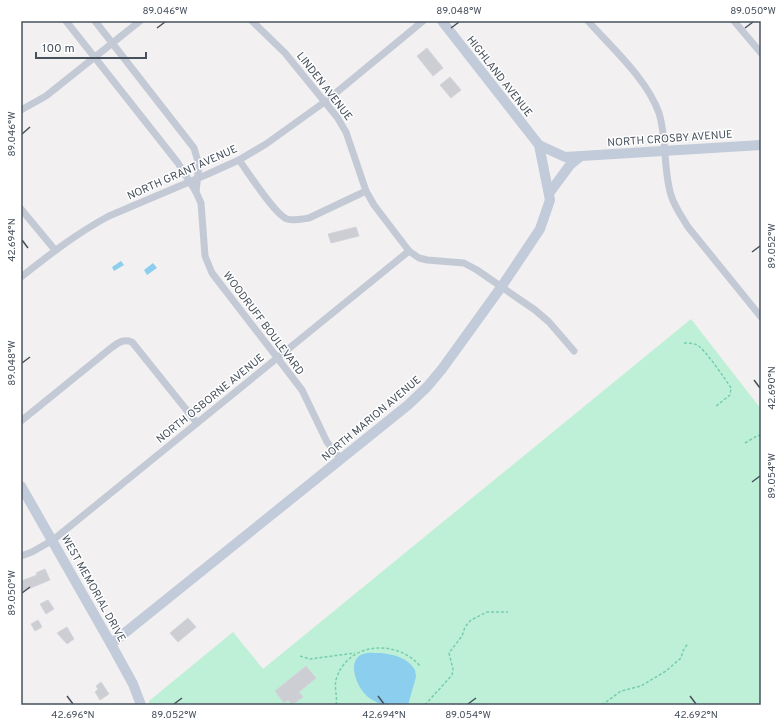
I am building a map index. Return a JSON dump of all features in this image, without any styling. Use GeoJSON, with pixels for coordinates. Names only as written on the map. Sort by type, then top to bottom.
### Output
{"type":"FeatureCollection","features":[{"type":"Feature","properties":{"kind":"street","name":"WOODRUFF BOULEVARD"},"geometry":{"type":"LineString","coordinates":[[66,21],[96,57],[178,163],[190,182],[201,203],[205,256],[212,272],[302,390],[327,442],[340,459]]}},
{"type":"Feature","properties":{"kind":"street","name":"WOODRUFF BOULEVARD"},"geometry":{"type":"LineString","coordinates":[[95,21],[194,148],[198,161],[199,178],[196,192]]}},
{"type":"Feature","properties":{"kind":"street"},"geometry":{"type":"LineString","coordinates":[[21,110],[46,96],[140,21]]}},
{"type":"Feature","properties":{"kind":"street","name":"LINDEN AVENUE"},"geometry":{"type":"LineString","coordinates":[[252,21],[285,53],[326,101],[346,132],[366,191],[374,205],[409,251],[419,258],[427,260],[464,263],[502,286],[549,322],[574,351]]}},
{"type":"Feature","properties":{"kind":"street","name":"NORTH GRANT AVENUE"},"geometry":{"type":"LineString","coordinates":[[21,277],[55,250],[90,226],[109,216],[239,160],[284,132],[326,101],[423,21]]}},
{"type":"Feature","properties":{"kind":"street","name":"HIGHLAND AVENUE"},"geometry":{"type":"LineString","coordinates":[[442,21],[539,145]]}},
{"type":"Feature","properties":{"kind":"street"},"geometry":{"type":"LineString","coordinates":[[588,21],[644,85],[653,99],[659,115],[671,195],[678,211],[688,227],[761,317]]}},
{"type":"Feature","properties":{"kind":"street"},"geometry":{"type":"LineString","coordinates":[[734,21],[761,53]]}},
{"type":"Feature","properties":{"kind":"street","name":"NORTH CROSBY AVENUE"},"geometry":{"type":"LineString","coordinates":[[539,145],[565,157],[761,145]]}},
{"type":"Feature","properties":{"kind":"street","name":"NORTH MARION AVENUE"},"geometry":{"type":"LineString","coordinates":[[111,644],[427,387],[502,286],[540,229],[547,213],[550,192],[539,145]]}},
{"type":"Feature","properties":{"kind":"street"},"geometry":{"type":"LineString","coordinates":[[550,192],[570,165],[582,156]]}},
{"type":"Feature","properties":{"kind":"street"},"geometry":{"type":"LineString","coordinates":[[239,160],[277,211],[286,219],[300,220],[309,218],[366,191]]}},
{"type":"Feature","properties":{"kind":"street"},"geometry":{"type":"LineString","coordinates":[[21,208],[55,250]]}},
{"type":"Feature","properties":{"kind":"street","name":"NORTH OSBORNE AVENUE"},"geometry":{"type":"LineString","coordinates":[[21,556],[32,552],[52,540],[409,251]]}},
{"type":"Feature","properties":{"kind":"street"},"geometry":{"type":"LineString","coordinates":[[21,421],[120,341],[126,340],[132,342],[197,423]]}},
{"type":"Feature","properties":{"kind":"street","name":"WEST MEMORIAL DRIVE"},"geometry":{"type":"LineString","coordinates":[[21,486],[133,684],[141,705]]}},
{"type":"Feature","properties":{"kind":"path"},"geometry":{"type":"LineString","coordinates":[[684,343],[698,345],[706,352],[711,362],[731,388],[730,395],[714,407]]}},
{"type":"Feature","properties":{"kind":"path"},"geometry":{"type":"LineString","coordinates":[[745,443],[761,435]]}},
{"type":"Feature","properties":{"kind":"path"},"geometry":{"type":"LineString","coordinates":[[425,705],[452,674],[453,669],[449,653],[462,636],[465,627],[471,620],[487,612],[508,612]]}},
{"type":"Feature","properties":{"kind":"path"},"geometry":{"type":"LineString","coordinates":[[602,705],[621,691],[641,686],[666,671],[681,658],[682,650],[688,643]]}},
{"type":"Feature","properties":{"kind":"path"},"geometry":{"type":"LineString","coordinates":[[300,656],[310,659],[356,653],[364,649],[380,648],[392,649],[414,658],[420,666]]}},
{"type":"Feature","properties":{"kind":"path"},"geometry":{"type":"LineString","coordinates":[[336,705],[336,679],[340,670],[356,653]]}},
{"type":"Feature","properties":{"kind":"green space"},"geometry":{"type":"Polygon","coordinates":[[[691,319],[761,409],[761,705],[149,705],[149,701],[233,632],[263,669],[691,319]]]}},
{"type":"Feature","properties":{"kind":"water"},"geometry":{"type":"Polygon","coordinates":[[[121,261],[124,265],[114,271],[112,267],[121,261]]]}},
{"type":"Feature","properties":{"kind":"water"},"geometry":{"type":"Polygon","coordinates":[[[153,263],[157,268],[147,275],[144,270],[153,263]]]}},
{"type":"Feature","properties":{"kind":"water"},"geometry":{"type":"Polygon","coordinates":[[[367,653],[381,653],[404,659],[415,670],[416,677],[408,705],[389,706],[380,704],[370,699],[359,685],[356,679],[354,667],[358,657],[367,653]]]}},
{"type":"Feature","properties":{"kind":"building"},"geometry":{"type":"Polygon","coordinates":[[[427,48],[443,68],[433,76],[417,56],[427,48]]]}},
{"type":"Feature","properties":{"kind":"building"},"geometry":{"type":"Polygon","coordinates":[[[450,77],[461,90],[451,98],[440,85],[450,77]]]}},
{"type":"Feature","properties":{"kind":"building"},"geometry":{"type":"Polygon","coordinates":[[[356,227],[359,236],[331,243],[328,234],[356,227]]]}},
{"type":"Feature","properties":{"kind":"building"},"geometry":{"type":"Polygon","coordinates":[[[45,569],[50,580],[21,592],[21,581],[37,575],[36,573],[45,569]]]}},
{"type":"Feature","properties":{"kind":"building"},"geometry":{"type":"Polygon","coordinates":[[[48,600],[54,609],[46,614],[40,604],[48,600]]]}},
{"type":"Feature","properties":{"kind":"building"},"geometry":{"type":"Polygon","coordinates":[[[188,618],[196,627],[178,642],[170,633],[188,618]]]}},
{"type":"Feature","properties":{"kind":"building"},"geometry":{"type":"Polygon","coordinates":[[[38,620],[42,627],[35,631],[31,624],[38,620]]]}},
{"type":"Feature","properties":{"kind":"building"},"geometry":{"type":"Polygon","coordinates":[[[67,627],[74,639],[67,644],[57,633],[67,627]]]}},
{"type":"Feature","properties":{"kind":"building"},"geometry":{"type":"Polygon","coordinates":[[[306,666],[316,678],[299,692],[303,697],[292,705],[288,700],[284,703],[275,691],[306,666]]]}},
{"type":"Feature","properties":{"kind":"building"},"geometry":{"type":"Polygon","coordinates":[[[101,682],[109,694],[100,700],[95,692],[98,689],[96,686],[101,682]]]}}]}
